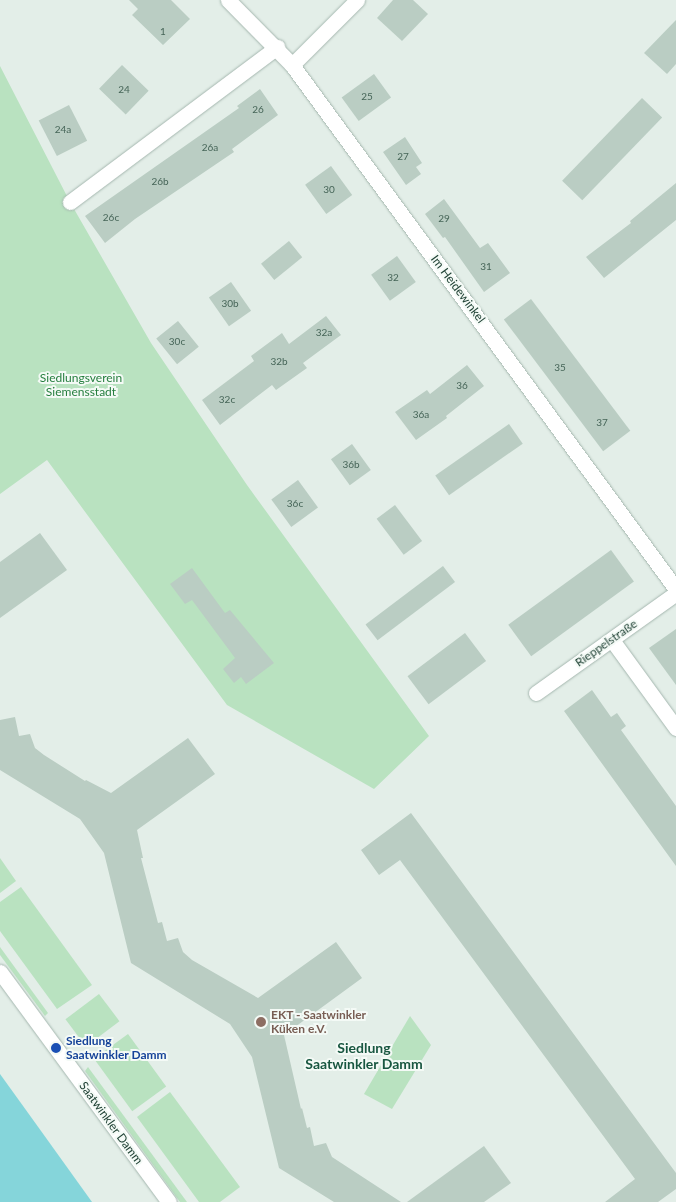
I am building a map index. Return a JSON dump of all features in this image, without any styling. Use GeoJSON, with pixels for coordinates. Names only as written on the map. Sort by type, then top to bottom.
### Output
{"type":"FeatureCollection","features":[{"type":"Feature","properties":{"kind":"street","name":"Im Heidewinkel"},"geometry":{"type":"LineString","coordinates":[[228,0],[292,64],[676,589]]}},
{"type":"Feature","properties":{"kind":"street"},"geometry":{"type":"LineString","coordinates":[[292,64],[357,0]]}},
{"type":"Feature","properties":{"kind":"street"},"geometry":{"type":"LineString","coordinates":[[70,202],[277,48]]}},
{"type":"Feature","properties":{"kind":"street","name":"Rieppelstraße"},"geometry":{"type":"LineString","coordinates":[[536,693],[676,593]]}},
{"type":"Feature","properties":{"kind":"street"},"geometry":{"type":"LineString","coordinates":[[612,640],[676,728]]}},
{"type":"Feature","properties":{"kind":"street","name":"Saatwinkler Damm"},"geometry":{"type":"LineString","coordinates":[[0,972],[169,1202]]}},
{"type":"Feature","properties":{"kind":"green space","name":"Siedlungsverein Siemensstadt"},"geometry":{"type":"Polygon","coordinates":[[[0,66],[70,202],[151,343],[247,485],[429,736],[374,789],[227,705],[47,460],[0,494],[0,66]]]}},
{"type":"Feature","properties":{"kind":"green space"},"geometry":{"type":"Polygon","coordinates":[[[0,858],[16,881],[0,893],[0,858]]]}},
{"type":"Feature","properties":{"kind":"green space"},"geometry":{"type":"Polygon","coordinates":[[[21,887],[92,985],[57,1009],[0,931],[0,902],[21,887]]]}},
{"type":"Feature","properties":{"kind":"green space"},"geometry":{"type":"Polygon","coordinates":[[[0,947],[48,1013],[45,1016],[0,955],[0,947]]]}},
{"type":"Feature","properties":{"kind":"green space"},"geometry":{"type":"Polygon","coordinates":[[[99,994],[119,1021],[86,1046],[65,1019],[99,994]]]}},
{"type":"Feature","properties":{"kind":"green space"},"geometry":{"type":"Polygon","coordinates":[[[410,1016],[431,1045],[392,1109],[364,1094],[410,1016]]]}},
{"type":"Feature","properties":{"kind":"green space"},"geometry":{"type":"Polygon","coordinates":[[[128,1034],[166,1087],[132,1111],[94,1059],[128,1034]]]}},
{"type":"Feature","properties":{"kind":"green space"},"geometry":{"type":"Polygon","coordinates":[[[88,1067],[187,1202],[180,1202],[85,1071],[88,1067]]]}},
{"type":"Feature","properties":{"kind":"green space"},"geometry":{"type":"Polygon","coordinates":[[[170,1092],[240,1187],[220,1202],[199,1202],[137,1117],[170,1092]]]}},
{"type":"Feature","properties":{"kind":"water"},"geometry":{"type":"Polygon","coordinates":[[[0,1074],[31,1117],[92,1202],[0,1202],[0,1074]]]}},
{"type":"Feature","properties":{"kind":"building"},"geometry":{"type":"Polygon","coordinates":[[[129,0],[171,0],[190,19],[163,45],[132,15],[138,9],[129,0]]]}},
{"type":"Feature","properties":{"kind":"building"},"geometry":{"type":"Polygon","coordinates":[[[393,0],[413,0],[428,14],[402,41],[377,18],[393,0]]]}},
{"type":"Feature","properties":{"kind":"building"},"geometry":{"type":"Polygon","coordinates":[[[676,20],[676,64],[667,74],[644,53],[676,20]]]}},
{"type":"Feature","properties":{"kind":"building"},"geometry":{"type":"Polygon","coordinates":[[[122,65],[149,91],[126,114],[99,89],[122,65]]]}},
{"type":"Feature","properties":{"kind":"building"},"geometry":{"type":"Polygon","coordinates":[[[374,74],[391,97],[359,121],[342,98],[374,74]]]}},
{"type":"Feature","properties":{"kind":"building"},"geometry":{"type":"Polygon","coordinates":[[[260,89],[278,115],[232,149],[234,152],[135,219],[105,243],[85,216],[239,108],[237,106],[260,89]]]}},
{"type":"Feature","properties":{"kind":"building"},"geometry":{"type":"Polygon","coordinates":[[[642,98],[662,117],[582,200],[562,181],[642,98]]]}},
{"type":"Feature","properties":{"kind":"building"},"geometry":{"type":"Polygon","coordinates":[[[69,105],[87,141],[57,156],[39,120],[69,105]]]}},
{"type":"Feature","properties":{"kind":"building"},"geometry":{"type":"Polygon","coordinates":[[[405,137],[422,163],[416,167],[421,174],[406,185],[383,152],[405,137]]]}},
{"type":"Feature","properties":{"kind":"building"},"geometry":{"type":"Polygon","coordinates":[[[331,166],[352,195],[326,214],[305,185],[331,166]]]}},
{"type":"Feature","properties":{"kind":"building"},"geometry":{"type":"Polygon","coordinates":[[[676,183],[676,220],[604,278],[586,257],[631,223],[630,221],[676,183]]]}},
{"type":"Feature","properties":{"kind":"building"},"geometry":{"type":"Polygon","coordinates":[[[444,199],[480,248],[488,243],[510,273],[484,292],[445,237],[443,238],[425,214],[444,199]]]}},
{"type":"Feature","properties":{"kind":"building"},"geometry":{"type":"Polygon","coordinates":[[[289,241],[302,257],[274,280],[261,264],[289,241]]]}},
{"type":"Feature","properties":{"kind":"building"},"geometry":{"type":"Polygon","coordinates":[[[397,256],[416,282],[390,301],[371,275],[397,256]]]}},
{"type":"Feature","properties":{"kind":"building"},"geometry":{"type":"Polygon","coordinates":[[[231,282],[251,311],[229,326],[209,297],[231,282]]]}},
{"type":"Feature","properties":{"kind":"building"},"geometry":{"type":"Polygon","coordinates":[[[531,299],[630,431],[603,451],[504,319],[531,299]]]}},
{"type":"Feature","properties":{"kind":"building"},"geometry":{"type":"Polygon","coordinates":[[[326,316],[341,335],[303,363],[307,368],[276,390],[272,385],[220,425],[202,400],[254,361],[251,356],[282,333],[289,344],[326,316]]]}},
{"type":"Feature","properties":{"kind":"building"},"geometry":{"type":"Polygon","coordinates":[[[178,321],[199,347],[177,364],[156,339],[178,321]]]}},
{"type":"Feature","properties":{"kind":"building"},"geometry":{"type":"Polygon","coordinates":[[[467,365],[484,386],[446,416],[447,418],[416,440],[395,412],[427,390],[430,394],[467,365]]]}},
{"type":"Feature","properties":{"kind":"building"},"geometry":{"type":"Polygon","coordinates":[[[509,424],[523,444],[449,495],[435,476],[509,424]]]}},
{"type":"Feature","properties":{"kind":"building"},"geometry":{"type":"Polygon","coordinates":[[[352,444],[371,470],[350,485],[331,459],[352,444]]]}},
{"type":"Feature","properties":{"kind":"building"},"geometry":{"type":"Polygon","coordinates":[[[298,480],[318,508],[291,527],[271,499],[298,480]]]}},
{"type":"Feature","properties":{"kind":"building"},"geometry":{"type":"Polygon","coordinates":[[[395,505],[422,541],[404,555],[377,519],[395,505]]]}},
{"type":"Feature","properties":{"kind":"building"},"geometry":{"type":"Polygon","coordinates":[[[40,533],[67,570],[0,618],[0,562],[40,533]]]}},
{"type":"Feature","properties":{"kind":"building"},"geometry":{"type":"Polygon","coordinates":[[[611,550],[634,582],[531,656],[508,625],[611,550]]]}},
{"type":"Feature","properties":{"kind":"building"},"geometry":{"type":"Polygon","coordinates":[[[443,566],[455,582],[378,640],[366,624],[443,566]]]}},
{"type":"Feature","properties":{"kind":"building"},"geometry":{"type":"Polygon","coordinates":[[[192,568],[225,613],[230,610],[274,663],[246,684],[241,677],[234,683],[223,669],[235,658],[192,600],[185,604],[170,584],[192,568]]]}},
{"type":"Feature","properties":{"kind":"building"},"geometry":{"type":"Polygon","coordinates":[[[676,629],[676,685],[649,648],[676,629]]]}},
{"type":"Feature","properties":{"kind":"building"},"geometry":{"type":"Polygon","coordinates":[[[465,633],[486,661],[429,704],[407,676],[465,633]]]}},
{"type":"Feature","properties":{"kind":"building"},"geometry":{"type":"Polygon","coordinates":[[[592,690],[611,717],[617,713],[626,726],[621,730],[676,806],[676,866],[564,711],[592,690]]]}},
{"type":"Feature","properties":{"kind":"building"},"geometry":{"type":"Polygon","coordinates":[[[15,717],[19,736],[30,734],[35,748],[44,755],[85,781],[111,793],[188,738],[215,774],[137,830],[143,858],[141,858],[158,923],[162,922],[167,941],[178,938],[183,952],[192,960],[258,998],[336,942],[362,978],[284,1035],[301,1109],[307,1128],[310,1127],[314,1146],[326,1143],[332,1157],[401,1202],[334,1202],[279,1168],[252,1057],[230,1024],[131,963],[104,853],[80,819],[0,770],[0,720],[15,717]]]}},
{"type":"Feature","properties":{"kind":"building"},"geometry":{"type":"Polygon","coordinates":[[[411,813],[676,1173],[676,1189],[658,1202],[605,1202],[635,1179],[400,860],[379,875],[361,850],[411,813]]]}},
{"type":"Feature","properties":{"kind":"building"},"geometry":{"type":"Polygon","coordinates":[[[484,1146],[511,1183],[484,1202],[407,1202],[484,1146]]]}},
{"type":"Feature","properties":{"kind":"place","name":"EKT - Saatwinkler Küken e.V."},"geometry":{"type":"Point","coordinates":[261,1022]}},
{"type":"Feature","properties":{"kind":"place","name":"Siedlung Saatwinkler Damm"},"geometry":{"type":"Point","coordinates":[56,1048]}},
{"type":"Feature","properties":{"kind":"district","name":"Siedlung Saatwinkler Damm"},"geometry":{"type":"Point","coordinates":[364,1056]}}]}
